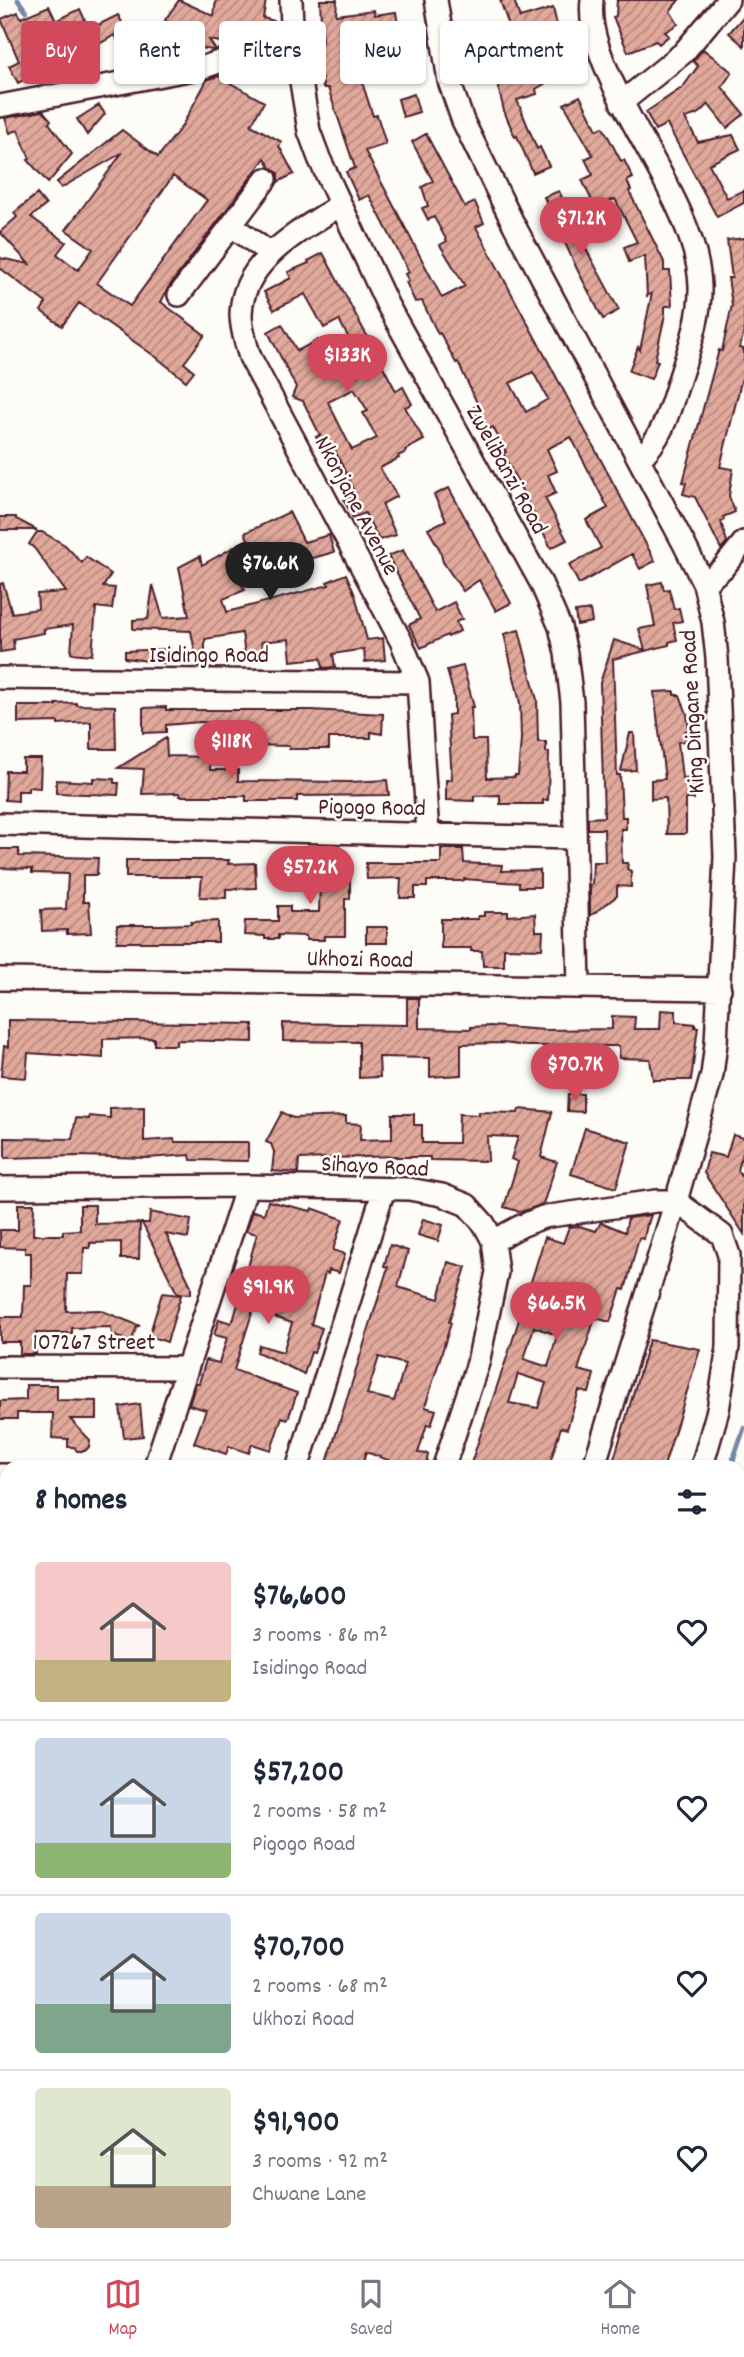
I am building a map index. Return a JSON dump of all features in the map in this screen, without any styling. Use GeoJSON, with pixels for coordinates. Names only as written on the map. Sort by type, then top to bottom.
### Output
{"type":"FeatureCollection","features":[{"type":"Feature","properties":{"kind":"street","name":"Zwelibanzi Road"},"geometry":{"type":"LineString","coordinates":[[291,0],[292,21]]}},
{"type":"Feature","properties":{"kind":"street","name":"King Dingane Road"},"geometry":{"type":"LineString","coordinates":[[436,0],[449,82],[463,121],[514,225],[704,584],[713,622],[717,658],[725,844],[720,989],[712,1075],[596,1460]]}},
{"type":"Feature","properties":{"kind":"street"},"geometry":{"type":"LineString","coordinates":[[592,0],[590,12],[593,31],[621,103],[688,228],[698,257],[701,288],[691,342],[666,418],[649,451],[639,459]]}},
{"type":"Feature","properties":{"kind":"street"},"geometry":{"type":"LineString","coordinates":[[621,103],[683,53],[728,0]]}},
{"type":"Feature","properties":{"kind":"street"},"geometry":{"type":"LineString","coordinates":[[0,106],[204,68],[219,63]]}},
{"type":"Feature","properties":{"kind":"street","name":"Zwelibanzi Road"},"geometry":{"type":"LineString","coordinates":[[301,84],[309,131],[340,205],[387,304],[541,583],[560,627],[572,702],[579,987]]}},
{"type":"Feature","properties":{"kind":"street"},"geometry":{"type":"LineString","coordinates":[[179,295],[266,179]]}},
{"type":"Feature","properties":{"kind":"street","name":"Nkonjane Avenue"},"geometry":{"type":"LineString","coordinates":[[340,205],[265,258],[251,280],[242,305],[241,318],[250,357],[401,641],[418,682],[428,834]]}},
{"type":"Feature","properties":{"kind":"street"},"geometry":{"type":"LineString","coordinates":[[232,226],[271,254]]}},
{"type":"Feature","properties":{"kind":"street"},"geometry":{"type":"LineString","coordinates":[[704,584],[723,568],[744,542]]}},
{"type":"Feature","properties":{"kind":"street","name":"Isidingo Road"},"geometry":{"type":"LineString","coordinates":[[0,678],[418,682]]}},
{"type":"Feature","properties":{"kind":"street","name":"Pigogo Road"},"geometry":{"type":"LineString","coordinates":[[0,824],[574,838]]}},
{"type":"Feature","properties":{"kind":"street","name":"Ukhozi Road"},"geometry":{"type":"LineString","coordinates":[[0,979],[720,989]]}},
{"type":"Feature","properties":{"kind":"street"},"geometry":{"type":"LineString","coordinates":[[157,1460],[247,1186]]}},
{"type":"Feature","properties":{"kind":"street","name":"Sihayo Road"},"geometry":{"type":"LineString","coordinates":[[0,1188],[247,1186],[409,1189],[442,1195],[467,1205],[484,1224],[494,1241]]}},
{"type":"Feature","properties":{"kind":"street"},"geometry":{"type":"LineString","coordinates":[[300,1460],[383,1189]]}},
{"type":"Feature","properties":{"kind":"street"},"geometry":{"type":"LineString","coordinates":[[446,1460],[478,1363],[497,1272],[494,1241],[543,1217],[656,1201],[676,1201],[722,1235],[729,1255],[728,1348],[718,1410],[704,1460]]}},
{"type":"Feature","properties":{"kind":"street","name":"107267 Street"},"geometry":{"type":"LineString","coordinates":[[0,1367],[187,1368]]}},
{"type":"Feature","properties":{"kind":"building"},"geometry":{"type":"Polygon","coordinates":[[[179,0],[214,16],[216,0],[266,0],[263,18],[274,21],[219,21],[219,42],[209,40],[215,49],[213,50],[205,49],[205,21],[165,20],[179,0]]]}},
{"type":"Feature","properties":{"kind":"building"},"geometry":{"type":"Polygon","coordinates":[[[320,0],[337,0],[336,15],[374,10],[375,15],[396,12],[397,21],[340,21],[340,84],[363,84],[373,116],[377,115],[386,144],[365,151],[442,298],[465,286],[440,245],[447,241],[434,217],[428,220],[422,208],[428,206],[422,187],[433,181],[412,142],[426,134],[465,207],[475,202],[484,223],[476,227],[655,561],[640,569],[632,554],[579,584],[569,565],[601,548],[586,520],[608,508],[571,437],[547,449],[557,471],[548,475],[556,493],[545,498],[567,540],[551,548],[503,453],[506,452],[493,427],[484,431],[474,407],[478,405],[458,362],[456,363],[440,333],[438,334],[422,301],[415,302],[406,282],[409,281],[405,274],[409,272],[369,195],[359,200],[346,172],[355,168],[328,88],[323,88],[323,84],[326,84],[326,21],[321,21],[320,0]],[[533,372],[510,383],[526,412],[548,399],[533,372]]]}},
{"type":"Feature","properties":{"kind":"building"},"geometry":{"type":"Polygon","coordinates":[[[500,0],[514,0],[520,18],[553,8],[556,21],[507,21],[500,0]]]}},
{"type":"Feature","properties":{"kind":"building"},"geometry":{"type":"Polygon","coordinates":[[[617,0],[679,0],[670,11],[678,24],[665,32],[669,36],[659,44],[656,41],[628,52],[613,17],[616,16],[617,0]]]}},
{"type":"Feature","properties":{"kind":"building"},"geometry":{"type":"Polygon","coordinates":[[[49,6],[56,21],[21,21],[21,81],[18,83],[9,66],[19,61],[1,19],[18,12],[21,18],[49,6]]]}},
{"type":"Feature","properties":{"kind":"building"},"geometry":{"type":"Polygon","coordinates":[[[80,9],[85,20],[83,21],[56,21],[80,9]]]}},
{"type":"Feature","properties":{"kind":"building"},"geometry":{"type":"Polygon","coordinates":[[[118,15],[121,21],[114,21],[114,36],[100,43],[100,24],[118,15]]]}},
{"type":"Feature","properties":{"kind":"building"},"geometry":{"type":"Polygon","coordinates":[[[744,16],[744,46],[729,33],[744,16]]]}},
{"type":"Feature","properties":{"kind":"building"},"geometry":{"type":"Polygon","coordinates":[[[703,49],[732,72],[722,87],[744,114],[727,128],[708,104],[698,114],[685,118],[698,142],[733,135],[740,149],[709,164],[727,198],[744,190],[744,203],[717,217],[667,124],[655,130],[646,112],[683,87],[698,66],[693,61],[703,49]]]}},
{"type":"Feature","properties":{"kind":"building"},"geometry":{"type":"Polygon","coordinates":[[[218,76],[219,84],[232,84],[264,102],[251,125],[282,142],[279,146],[294,174],[278,182],[278,173],[270,167],[265,158],[168,288],[161,302],[205,335],[184,363],[194,371],[186,381],[79,303],[62,326],[41,311],[46,303],[0,268],[0,258],[29,264],[0,232],[17,217],[14,213],[37,194],[46,205],[31,217],[66,242],[57,254],[78,270],[93,249],[66,230],[122,153],[61,188],[57,182],[122,130],[158,157],[182,126],[207,80],[218,76]],[[173,176],[97,283],[130,306],[207,200],[173,176]]]}},
{"type":"Feature","properties":{"kind":"building"},"geometry":{"type":"Polygon","coordinates":[[[498,84],[544,84],[536,89],[537,94],[517,100],[537,149],[540,147],[549,166],[533,173],[504,111],[498,84]]]}},
{"type":"Feature","properties":{"kind":"building"},"geometry":{"type":"Polygon","coordinates":[[[414,94],[419,112],[403,117],[398,99],[414,94]]]}},
{"type":"Feature","properties":{"kind":"building"},"geometry":{"type":"Polygon","coordinates":[[[580,96],[597,130],[603,127],[621,161],[624,160],[633,178],[627,181],[631,190],[629,191],[664,262],[664,271],[670,271],[672,306],[665,306],[655,360],[658,361],[651,379],[629,371],[638,347],[640,350],[652,293],[647,296],[645,256],[629,262],[624,247],[637,242],[615,199],[595,207],[582,180],[593,175],[585,159],[593,155],[564,104],[580,96]]]}},
{"type":"Feature","properties":{"kind":"building"},"geometry":{"type":"Polygon","coordinates":[[[99,105],[105,114],[87,135],[77,119],[99,105]]]}},
{"type":"Feature","properties":{"kind":"building"},"geometry":{"type":"Polygon","coordinates":[[[43,111],[72,154],[48,183],[28,160],[30,159],[18,130],[10,133],[5,118],[43,111]]]}},
{"type":"Feature","properties":{"kind":"building"},"geometry":{"type":"Polygon","coordinates":[[[559,191],[568,211],[566,212],[619,310],[603,319],[544,197],[559,191]]]}},
{"type":"Feature","properties":{"kind":"building"},"geometry":{"type":"Polygon","coordinates":[[[744,238],[744,333],[739,348],[744,349],[744,379],[742,378],[720,467],[733,469],[729,496],[735,512],[723,517],[721,522],[727,542],[721,549],[695,497],[683,494],[686,483],[683,482],[719,350],[722,351],[732,305],[727,240],[744,238]]]}},
{"type":"Feature","properties":{"kind":"building"},"geometry":{"type":"Polygon","coordinates":[[[323,253],[396,391],[403,387],[412,404],[405,407],[424,440],[380,468],[397,496],[382,504],[396,535],[379,540],[365,513],[353,518],[344,500],[355,495],[352,487],[334,448],[325,453],[316,437],[320,435],[303,401],[292,397],[296,387],[268,332],[282,324],[297,351],[318,340],[337,375],[361,361],[339,320],[324,328],[305,294],[274,310],[264,292],[291,278],[288,272],[309,263],[308,261],[323,253]],[[354,389],[328,402],[352,450],[377,438],[363,413],[368,411],[354,389]]]}},
{"type":"Feature","properties":{"kind":"building"},"geometry":{"type":"Polygon","coordinates":[[[449,488],[511,603],[496,611],[479,580],[463,591],[443,562],[440,550],[428,529],[446,520],[434,495],[449,488]]]}},
{"type":"Feature","properties":{"kind":"building"},"geometry":{"type":"Polygon","coordinates":[[[289,512],[304,542],[329,535],[334,552],[306,560],[308,565],[272,579],[260,550],[254,553],[253,549],[230,563],[245,590],[223,599],[227,612],[329,585],[327,582],[346,574],[355,595],[367,640],[383,638],[385,660],[365,662],[364,649],[333,654],[335,667],[323,668],[321,658],[291,661],[289,639],[261,642],[263,653],[245,655],[242,633],[205,639],[205,667],[198,667],[191,631],[133,629],[133,620],[148,619],[153,585],[163,618],[189,616],[179,567],[200,556],[202,565],[248,539],[245,533],[289,512]]]}},
{"type":"Feature","properties":{"kind":"building"},"geometry":{"type":"Polygon","coordinates":[[[0,517],[16,517],[37,530],[0,530],[0,517]]]}},
{"type":"Feature","properties":{"kind":"building"},"geometry":{"type":"Polygon","coordinates":[[[37,532],[42,532],[65,545],[82,563],[86,557],[111,574],[103,587],[115,588],[112,609],[96,607],[92,655],[71,653],[73,625],[44,629],[44,633],[13,639],[14,650],[0,652],[0,584],[3,583],[12,613],[38,609],[37,594],[66,592],[29,544],[37,532]]]}},
{"type":"Feature","properties":{"kind":"building"},"geometry":{"type":"Polygon","coordinates":[[[403,550],[435,612],[454,602],[462,619],[456,622],[460,631],[421,648],[409,625],[420,619],[388,556],[403,550]]]}},
{"type":"Feature","properties":{"kind":"building"},"geometry":{"type":"Polygon","coordinates":[[[662,582],[664,590],[669,589],[674,609],[679,608],[682,621],[673,623],[677,640],[669,642],[669,645],[613,659],[617,775],[620,775],[622,817],[626,817],[626,829],[621,829],[622,863],[628,863],[627,869],[631,871],[631,887],[617,886],[617,896],[590,916],[593,862],[605,862],[604,829],[588,829],[588,818],[604,817],[600,683],[614,640],[645,650],[639,629],[655,626],[647,585],[662,582]]]}},
{"type":"Feature","properties":{"kind":"building"},"geometry":{"type":"Polygon","coordinates":[[[590,610],[592,622],[577,625],[575,612],[590,610]]]}},
{"type":"Feature","properties":{"kind":"building"},"geometry":{"type":"Polygon","coordinates":[[[519,630],[537,700],[538,742],[546,742],[546,752],[549,752],[548,800],[543,800],[543,804],[500,804],[500,795],[474,796],[474,801],[446,800],[446,780],[452,780],[448,715],[454,714],[454,696],[447,670],[463,666],[474,707],[471,707],[472,740],[486,740],[487,778],[518,775],[520,703],[504,634],[519,630]]]}},
{"type":"Feature","properties":{"kind":"building"},"geometry":{"type":"Polygon","coordinates":[[[166,649],[164,663],[125,658],[125,651],[166,649]]]}},
{"type":"Feature","properties":{"kind":"building"},"geometry":{"type":"Polygon","coordinates":[[[674,691],[674,695],[680,695],[687,714],[689,731],[685,731],[686,741],[678,742],[682,778],[693,777],[694,799],[686,799],[684,834],[667,834],[666,798],[651,799],[651,780],[665,779],[654,692],[674,691]]]}},
{"type":"Feature","properties":{"kind":"building"},"geometry":{"type":"Polygon","coordinates":[[[76,703],[115,706],[116,749],[91,749],[91,722],[18,723],[18,706],[76,703]]]}},
{"type":"Feature","properties":{"kind":"building"},"geometry":{"type":"Polygon","coordinates":[[[166,707],[166,710],[312,710],[383,714],[382,734],[371,732],[371,738],[329,738],[329,749],[289,749],[289,746],[244,745],[245,725],[200,722],[166,725],[166,732],[143,733],[143,708],[166,707]]]}},
{"type":"Feature","properties":{"kind":"building"},"geometry":{"type":"Polygon","coordinates":[[[630,733],[634,733],[636,770],[621,771],[630,733]]]}},
{"type":"Feature","properties":{"kind":"building"},"geometry":{"type":"Polygon","coordinates":[[[166,738],[167,756],[210,757],[210,770],[238,770],[238,781],[387,780],[389,795],[297,796],[297,801],[246,801],[246,796],[142,794],[144,769],[118,768],[166,738]]]}},
{"type":"Feature","properties":{"kind":"building"},"geometry":{"type":"Polygon","coordinates":[[[23,759],[41,759],[40,788],[28,787],[28,791],[18,791],[18,801],[5,800],[6,771],[23,771],[23,759]]]}},
{"type":"Feature","properties":{"kind":"building"},"geometry":{"type":"Polygon","coordinates":[[[93,778],[114,779],[114,783],[119,783],[118,795],[56,793],[56,780],[93,782],[93,778]]]}},
{"type":"Feature","properties":{"kind":"building"},"geometry":{"type":"Polygon","coordinates":[[[0,849],[19,849],[19,856],[98,858],[97,875],[83,875],[83,902],[89,902],[91,933],[42,931],[41,910],[66,909],[68,874],[32,873],[32,869],[0,868],[0,849]]]}},
{"type":"Feature","properties":{"kind":"building"},"geometry":{"type":"Polygon","coordinates":[[[441,849],[463,849],[464,863],[502,865],[501,871],[540,870],[540,887],[519,887],[519,883],[464,879],[427,881],[427,887],[415,887],[415,898],[400,898],[401,878],[367,879],[366,863],[441,863],[441,849]]]}},
{"type":"Feature","properties":{"kind":"building"},"geometry":{"type":"Polygon","coordinates":[[[126,860],[229,860],[228,864],[255,863],[256,888],[226,889],[226,898],[200,897],[202,877],[126,877],[126,860]]]}},
{"type":"Feature","properties":{"kind":"building"},"geometry":{"type":"Polygon","coordinates":[[[285,863],[340,863],[340,874],[350,874],[350,899],[345,899],[345,936],[324,936],[324,940],[306,940],[306,936],[278,935],[278,939],[265,939],[265,936],[244,935],[245,921],[278,921],[278,906],[290,906],[290,912],[319,912],[320,879],[285,880],[285,863]]]}},
{"type":"Feature","properties":{"kind":"building"},"geometry":{"type":"Polygon","coordinates":[[[484,912],[508,912],[508,916],[535,914],[536,931],[543,931],[542,949],[504,948],[504,966],[483,966],[482,951],[471,951],[471,948],[441,948],[441,919],[478,919],[478,916],[484,916],[484,912]]]}},
{"type":"Feature","properties":{"kind":"building"},"geometry":{"type":"Polygon","coordinates":[[[218,921],[218,942],[117,942],[117,925],[218,921]]]}},
{"type":"Feature","properties":{"kind":"building"},"geometry":{"type":"Polygon","coordinates":[[[366,927],[387,927],[387,943],[366,943],[366,927]]]}},
{"type":"Feature","properties":{"kind":"building"},"geometry":{"type":"Polygon","coordinates":[[[407,998],[419,998],[419,1028],[471,1029],[490,1026],[546,1030],[612,1029],[612,1016],[635,1017],[634,1029],[660,1029],[661,1010],[676,1011],[676,1022],[695,1024],[695,1027],[698,1027],[691,1080],[653,1080],[650,1059],[619,1058],[619,1046],[526,1046],[503,1043],[461,1044],[461,1075],[430,1077],[430,1058],[379,1057],[380,1077],[359,1078],[359,1042],[283,1041],[283,1023],[407,1025],[407,998]]]}},
{"type":"Feature","properties":{"kind":"building"},"geometry":{"type":"Polygon","coordinates":[[[8,1020],[253,1024],[253,1042],[176,1040],[176,1045],[154,1045],[154,1038],[103,1039],[103,1058],[28,1053],[26,1078],[1,1076],[4,1046],[8,1047],[8,1020]]]}},
{"type":"Feature","properties":{"kind":"building"},"geometry":{"type":"Polygon","coordinates":[[[568,1094],[583,1094],[583,1112],[567,1111],[568,1094]]]}},
{"type":"Feature","properties":{"kind":"building"},"geometry":{"type":"Polygon","coordinates":[[[144,1107],[144,1141],[174,1139],[175,1142],[248,1142],[248,1161],[191,1160],[190,1155],[147,1158],[5,1158],[5,1138],[72,1139],[76,1118],[110,1118],[110,1108],[144,1107]]]}},
{"type":"Feature","properties":{"kind":"building"},"geometry":{"type":"Polygon","coordinates":[[[519,1109],[552,1112],[541,1157],[557,1162],[543,1204],[521,1212],[504,1207],[518,1162],[511,1159],[518,1137],[487,1136],[488,1161],[430,1160],[430,1157],[396,1156],[299,1159],[298,1173],[272,1171],[274,1152],[271,1144],[266,1142],[282,1112],[293,1118],[346,1116],[346,1123],[361,1124],[360,1140],[392,1139],[392,1114],[414,1114],[414,1125],[422,1125],[422,1143],[458,1143],[459,1114],[518,1113],[519,1109]]]}},
{"type":"Feature","properties":{"kind":"building"},"geometry":{"type":"Polygon","coordinates":[[[585,1128],[630,1142],[616,1188],[571,1174],[585,1128]]]}},
{"type":"Feature","properties":{"kind":"building"},"geometry":{"type":"Polygon","coordinates":[[[733,1135],[744,1138],[738,1170],[744,1180],[744,1234],[704,1173],[709,1153],[726,1157],[733,1135]]]}},
{"type":"Feature","properties":{"kind":"building"},"geometry":{"type":"Polygon","coordinates":[[[268,1201],[311,1211],[312,1208],[343,1219],[333,1250],[345,1254],[339,1273],[329,1270],[328,1274],[325,1273],[311,1324],[322,1328],[304,1374],[257,1352],[259,1345],[283,1352],[292,1323],[253,1310],[234,1370],[297,1393],[288,1419],[282,1417],[271,1450],[252,1444],[249,1453],[229,1446],[226,1454],[194,1443],[206,1410],[189,1405],[206,1360],[219,1363],[227,1338],[214,1335],[219,1319],[231,1323],[234,1318],[257,1234],[246,1231],[253,1211],[264,1214],[268,1201]]]}},
{"type":"Feature","properties":{"kind":"building"},"geometry":{"type":"Polygon","coordinates":[[[18,1204],[34,1204],[33,1235],[63,1235],[63,1231],[80,1230],[80,1205],[95,1205],[95,1224],[140,1223],[139,1259],[121,1259],[121,1242],[90,1243],[90,1248],[84,1248],[83,1274],[67,1274],[66,1311],[100,1310],[140,1326],[137,1326],[131,1342],[112,1335],[111,1327],[72,1328],[72,1333],[36,1333],[36,1354],[20,1354],[20,1342],[0,1342],[0,1317],[23,1317],[24,1285],[31,1285],[31,1253],[25,1253],[25,1248],[0,1247],[0,1230],[18,1230],[18,1204]]]}},
{"type":"Feature","properties":{"kind":"building"},"geometry":{"type":"Polygon","coordinates":[[[150,1212],[191,1220],[188,1238],[166,1234],[191,1286],[191,1294],[177,1293],[142,1223],[149,1223],[150,1212]]]}},
{"type":"Feature","properties":{"kind":"building"},"geometry":{"type":"Polygon","coordinates":[[[651,1215],[644,1239],[639,1238],[625,1290],[621,1289],[610,1322],[595,1318],[578,1370],[594,1374],[589,1393],[579,1391],[567,1429],[561,1427],[551,1460],[472,1460],[545,1237],[563,1243],[569,1227],[579,1226],[596,1231],[601,1222],[625,1232],[628,1218],[651,1215]],[[534,1327],[524,1359],[548,1367],[557,1335],[534,1327]],[[518,1374],[509,1403],[538,1408],[546,1383],[518,1374]]]}},
{"type":"Feature","properties":{"kind":"building"},"geometry":{"type":"Polygon","coordinates":[[[423,1219],[443,1225],[438,1241],[418,1235],[423,1219]]]}},
{"type":"Feature","properties":{"kind":"building"},"geometry":{"type":"Polygon","coordinates":[[[390,1245],[408,1251],[398,1287],[439,1299],[448,1262],[466,1267],[425,1407],[436,1410],[431,1425],[427,1424],[418,1453],[428,1454],[427,1460],[388,1460],[366,1452],[364,1460],[328,1460],[388,1267],[384,1266],[390,1245]],[[379,1357],[367,1394],[394,1401],[405,1364],[379,1357]]]}},
{"type":"Feature","properties":{"kind":"building"},"geometry":{"type":"Polygon","coordinates":[[[162,1293],[181,1295],[167,1342],[149,1336],[162,1293]]]}},
{"type":"Feature","properties":{"kind":"building"},"geometry":{"type":"Polygon","coordinates":[[[649,1340],[700,1349],[666,1460],[614,1460],[649,1340]]]}},
{"type":"Feature","properties":{"kind":"building"},"geometry":{"type":"Polygon","coordinates":[[[26,1385],[57,1385],[57,1400],[97,1401],[97,1419],[70,1419],[90,1440],[85,1451],[68,1447],[68,1439],[52,1438],[53,1413],[17,1413],[17,1419],[0,1419],[0,1401],[26,1400],[26,1385]]]}},
{"type":"Feature","properties":{"kind":"building"},"geometry":{"type":"Polygon","coordinates":[[[140,1404],[143,1436],[124,1438],[120,1407],[140,1404]]]}},
{"type":"Feature","properties":{"kind":"waterway"},"geometry":{"type":"LineString","coordinates":[[18,0],[26,11]]}},
{"type":"Feature","properties":{"kind":"waterway"},"geometry":{"type":"LineString","coordinates":[[733,1460],[744,1428]]}}]}
